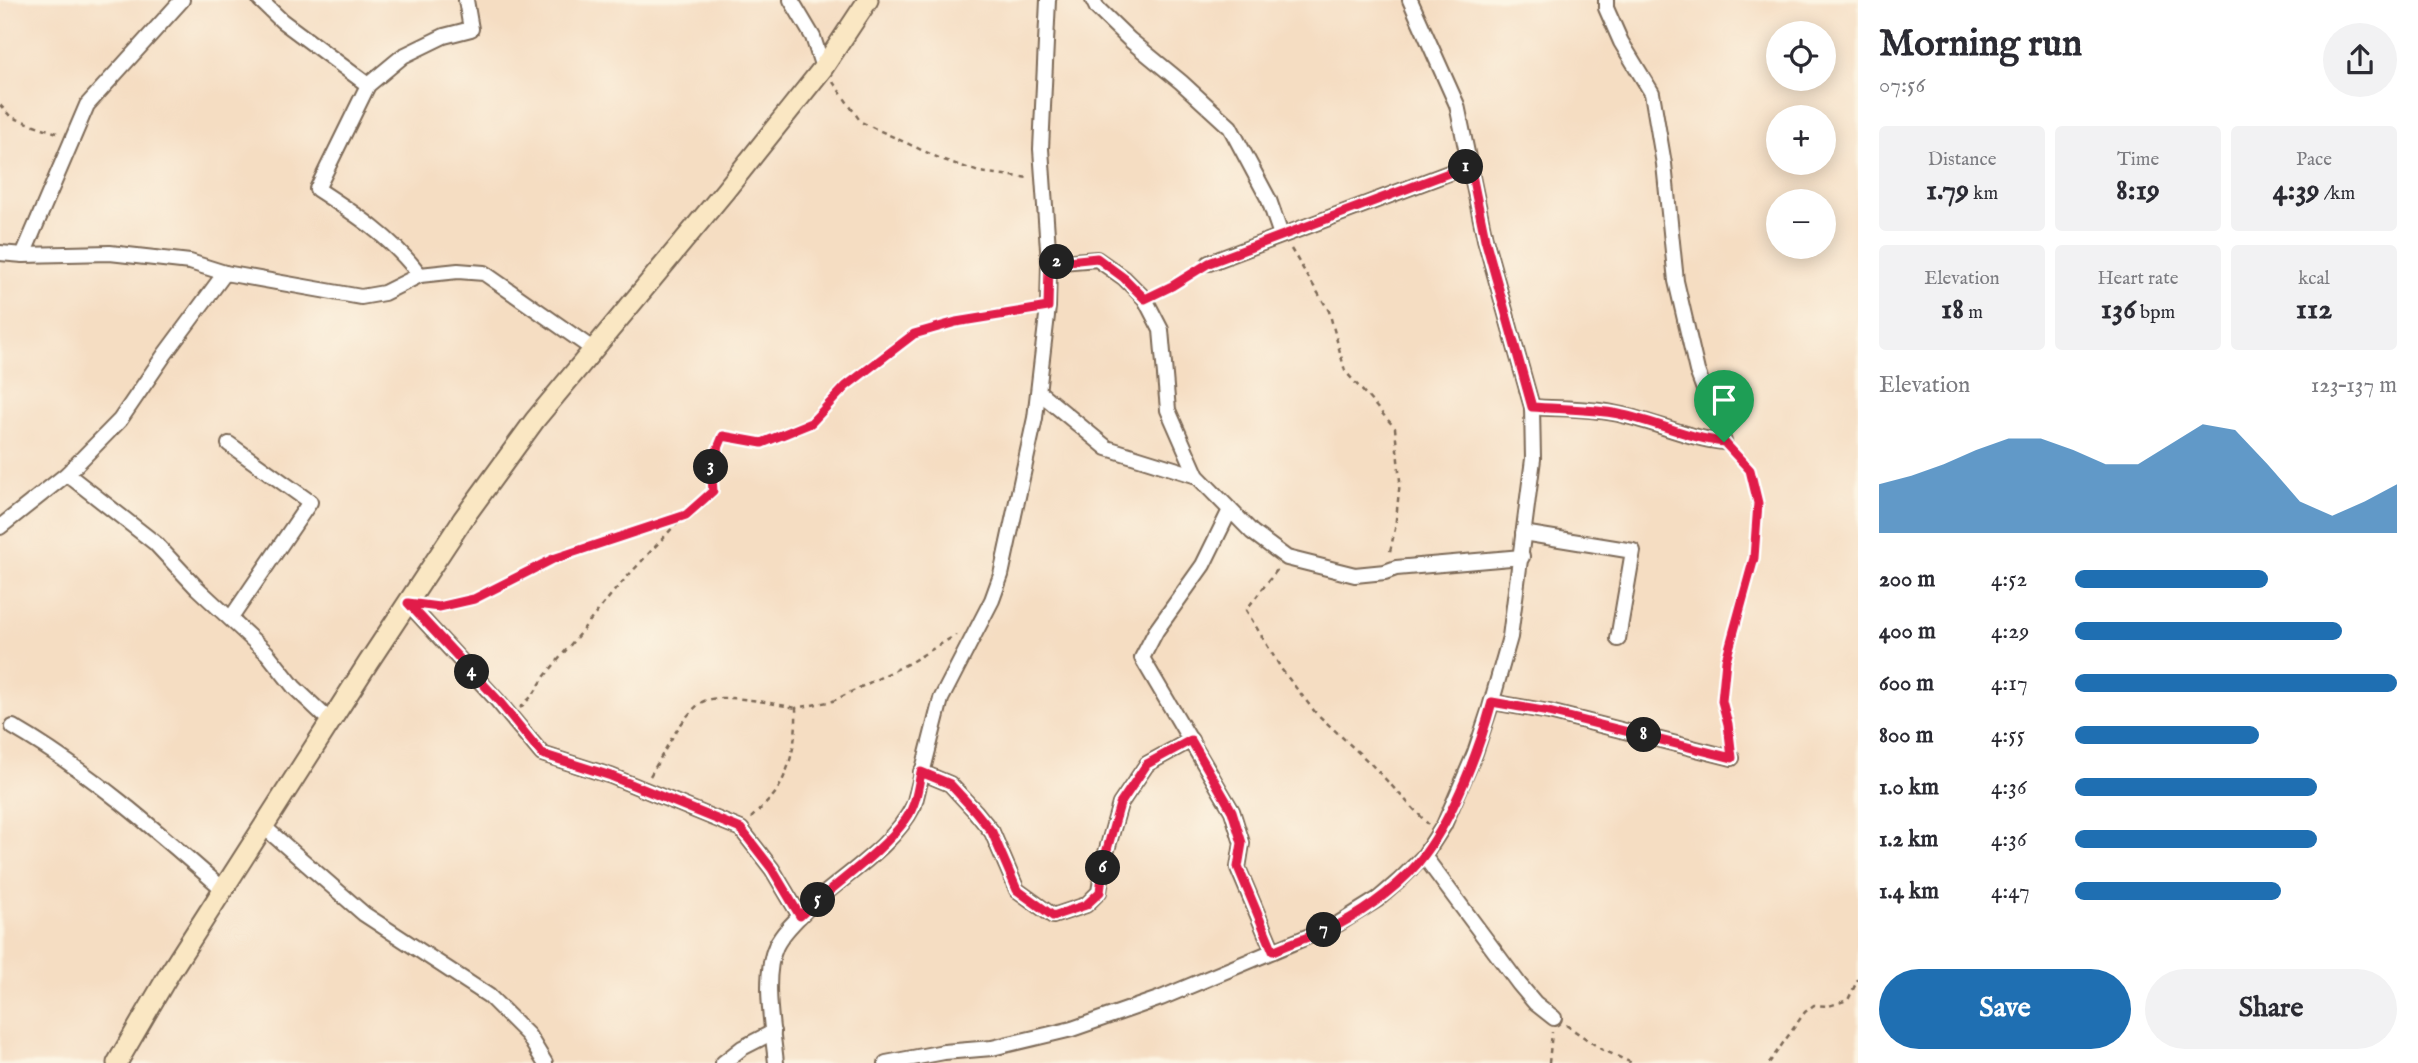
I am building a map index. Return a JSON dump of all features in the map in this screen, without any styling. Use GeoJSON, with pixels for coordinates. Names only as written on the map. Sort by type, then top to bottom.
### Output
{"type":"FeatureCollection","features":[{"type":"Feature","properties":{"kind":"main road"},"geometry":{"type":"LineString","coordinates":[[117,1063],[223,889],[463,519],[536,420],[822,68],[868,0]]}},
{"type":"Feature","properties":{"kind":"street"},"geometry":{"type":"LineString","coordinates":[[23,255],[88,105],[182,0]]}},
{"type":"Feature","properties":{"kind":"street"},"geometry":{"type":"LineString","coordinates":[[260,0],[282,21],[368,85]]}},
{"type":"Feature","properties":{"kind":"street"},"geometry":{"type":"LineString","coordinates":[[421,275],[402,251],[384,235],[317,189],[368,85],[403,56],[444,36],[471,29],[466,0]]}},
{"type":"Feature","properties":{"kind":"street"},"geometry":{"type":"LineString","coordinates":[[791,0],[813,37],[822,68]]}},
{"type":"Feature","properties":{"kind":"street"},"geometry":{"type":"LineString","coordinates":[[776,1063],[771,1004],[776,947],[800,916],[867,858],[906,819],[914,805],[941,699],[992,600],[1001,575],[1039,392],[1048,307],[1049,263],[1041,149],[1048,0]]}},
{"type":"Feature","properties":{"kind":"street"},"geometry":{"type":"LineString","coordinates":[[1093,0],[1097,8],[1130,40],[1230,127],[1269,200],[1281,235]]}},
{"type":"Feature","properties":{"kind":"street"},"geometry":{"type":"LineString","coordinates":[[886,1063],[944,1052],[992,1048],[1072,1029],[1161,998],[1338,924],[1378,899],[1401,880],[1424,856],[1438,834],[1475,753],[1510,637],[1533,459],[1532,407],[1485,239],[1457,105],[1410,0]]}},
{"type":"Feature","properties":{"kind":"street"},"geometry":{"type":"LineString","coordinates":[[1532,407],[1612,413],[1668,426],[1705,440],[1724,442],[1697,372],[1676,281],[1664,164],[1652,93],[1620,43],[1606,8],[1606,0]]}},
{"type":"Feature","properties":{"kind":"street"},"geometry":{"type":"LineString","coordinates":[[1209,263],[1470,165]]}},
{"type":"Feature","properties":{"kind":"street"},"geometry":{"type":"LineString","coordinates":[[0,253],[110,253],[190,262],[225,273],[361,297],[384,293],[421,275],[458,271],[484,273],[594,350]]}},
{"type":"Feature","properties":{"kind":"street"},"geometry":{"type":"LineString","coordinates":[[1049,263],[1097,258],[1124,278],[1145,299],[1161,330],[1168,410],[1197,476],[1252,533],[1287,558],[1354,575],[1385,572],[1396,568],[1522,557]]}},
{"type":"Feature","properties":{"kind":"street"},"geometry":{"type":"LineString","coordinates":[[0,527],[66,474],[120,420],[225,273]]}},
{"type":"Feature","properties":{"kind":"street"},"geometry":{"type":"LineString","coordinates":[[1039,392],[1107,448],[1197,476]]}},
{"type":"Feature","properties":{"kind":"street"},"geometry":{"type":"LineString","coordinates":[[229,444],[310,502],[231,618]]}},
{"type":"Feature","properties":{"kind":"street"},"geometry":{"type":"LineString","coordinates":[[66,474],[156,543],[197,588],[267,653],[294,687],[330,721]]}},
{"type":"Feature","properties":{"kind":"street"},"geometry":{"type":"LineString","coordinates":[[1230,510],[1203,565],[1156,631],[1142,658],[1232,811],[1242,843],[1238,867],[1273,951]]}},
{"type":"Feature","properties":{"kind":"street"},"geometry":{"type":"LineString","coordinates":[[1523,533],[1633,551],[1618,639]]}},
{"type":"Feature","properties":{"kind":"street"},"geometry":{"type":"LineString","coordinates":[[408,603],[542,754],[642,788],[741,829],[772,869],[800,916]]}},
{"type":"Feature","properties":{"kind":"street"},"geometry":{"type":"LineString","coordinates":[[1492,702],[1549,712],[1732,758]]}},
{"type":"Feature","properties":{"kind":"street"},"geometry":{"type":"LineString","coordinates":[[13,727],[46,746],[150,825],[223,889]]}},
{"type":"Feature","properties":{"kind":"street"},"geometry":{"type":"LineString","coordinates":[[921,772],[950,784],[975,811],[992,832],[1017,890],[1053,916],[1086,905],[1100,892],[1104,860],[1120,804],[1147,764],[1191,740]]}},
{"type":"Feature","properties":{"kind":"street"},"geometry":{"type":"LineString","coordinates":[[263,827],[365,914],[489,996],[528,1035],[545,1063]]}},
{"type":"Feature","properties":{"kind":"street"},"geometry":{"type":"LineString","coordinates":[[1424,856],[1519,984],[1535,1003],[1554,1018]]}},
{"type":"Feature","properties":{"kind":"street"},"geometry":{"type":"LineString","coordinates":[[723,1063],[742,1048],[773,1032]]}},
{"type":"Feature","properties":{"kind":"path"},"geometry":{"type":"LineString","coordinates":[[822,68],[861,122],[941,159],[979,172],[1043,180]]}},
{"type":"Feature","properties":{"kind":"path"},"geometry":{"type":"LineString","coordinates":[[0,104],[11,117],[73,138]]}},
{"type":"Feature","properties":{"kind":"path"},"geometry":{"type":"LineString","coordinates":[[1281,235],[1329,311],[1345,371],[1395,428],[1400,481],[1395,529],[1385,572]]}},
{"type":"Feature","properties":{"kind":"path"},"geometry":{"type":"LineString","coordinates":[[1145,299],[1209,263]]}},
{"type":"Feature","properties":{"kind":"path"},"geometry":{"type":"LineString","coordinates":[[511,717],[533,695],[545,676],[615,590],[686,515],[713,491],[711,465],[723,436],[762,443],[811,423],[846,386],[914,334],[956,322],[1048,307]]}},
{"type":"Feature","properties":{"kind":"path"},"geometry":{"type":"LineString","coordinates":[[1724,442],[1750,470],[1758,503],[1754,558],[1726,660],[1722,701],[1732,758]]}},
{"type":"Feature","properties":{"kind":"path"},"geometry":{"type":"LineString","coordinates":[[408,603],[439,607],[474,599],[553,559],[686,515]]}},
{"type":"Feature","properties":{"kind":"path"},"geometry":{"type":"LineString","coordinates":[[1287,558],[1246,610],[1282,670],[1315,712],[1371,764],[1438,834]]}},
{"type":"Feature","properties":{"kind":"path"},"geometry":{"type":"LineString","coordinates":[[642,788],[680,727],[701,702],[728,697],[796,708],[833,701],[911,662],[957,635]]}},
{"type":"Feature","properties":{"kind":"path"},"geometry":{"type":"LineString","coordinates":[[741,829],[777,790],[790,759],[797,731],[796,708]]}},
{"type":"Feature","properties":{"kind":"path"},"geometry":{"type":"LineString","coordinates":[[1769,1063],[1805,1012],[1814,1005],[1829,1006],[1848,1000],[1858,979]]}},
{"type":"Feature","properties":{"kind":"path"},"geometry":{"type":"LineString","coordinates":[[1549,1063],[1554,1018],[1601,1049],[1632,1063]]}},
{"type":"Feature","properties":{"kind":"route"},"geometry":{"type":"LineString","coordinates":[[1470,165],[1485,239],[1532,407],[1612,413],[1668,426],[1705,440],[1724,442],[1750,470],[1758,503],[1754,558],[1726,660],[1722,701],[1732,758],[1549,712],[1492,702],[1475,753],[1444,825],[1424,856],[1378,899],[1338,924],[1273,951],[1238,867],[1242,843],[1232,811],[1191,740],[1147,764],[1120,804],[1104,860],[1100,892],[1086,905],[1053,916],[1017,890],[992,832],[975,811],[950,784],[921,772],[914,805],[906,819],[867,858],[800,916],[772,869],[741,829],[611,776],[542,754],[498,700],[408,603],[439,607],[474,599],[553,559],[686,515],[713,491],[711,465],[723,436],[762,443],[811,423],[846,386],[914,334],[956,322],[1048,307],[1049,263],[1097,258],[1124,278],[1145,299],[1209,263],[1470,165]]}}]}
